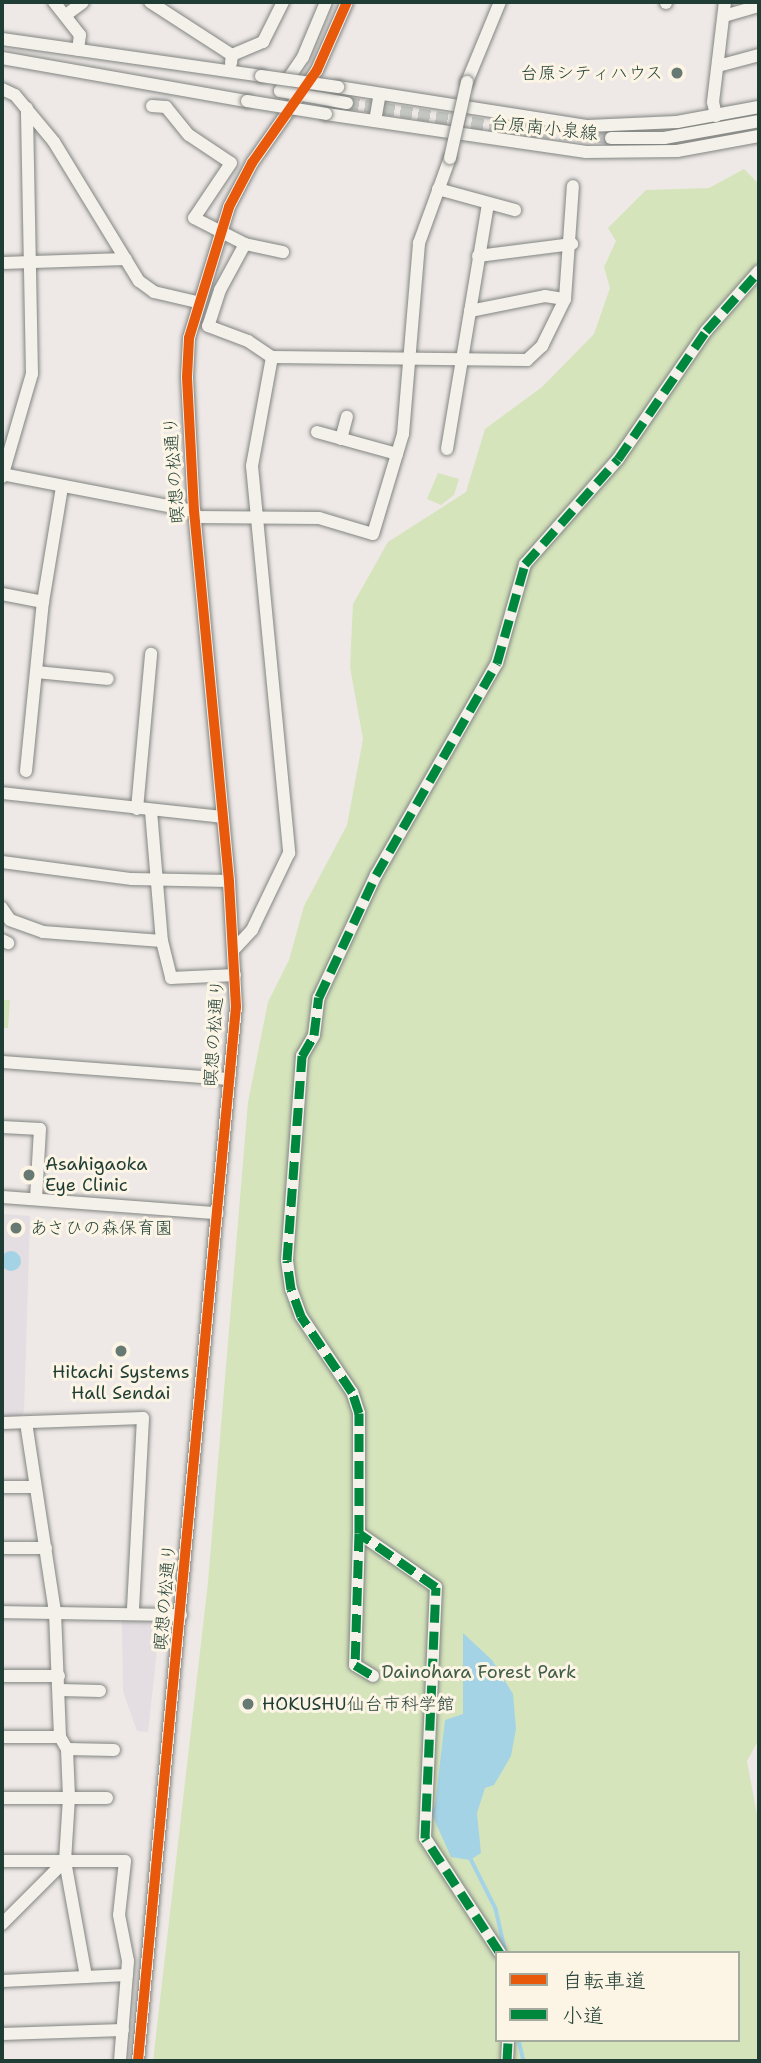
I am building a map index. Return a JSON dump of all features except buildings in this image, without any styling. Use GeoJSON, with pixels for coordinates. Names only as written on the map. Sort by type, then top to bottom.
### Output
{"type":"FeatureCollection","features":[{"type":"Feature","properties":{"kind":"street"},"geometry":{"type":"LineString","coordinates":[[54,2],[80,35],[78,50]]}},
{"type":"Feature","properties":{"kind":"street"},"geometry":{"type":"LineString","coordinates":[[66,15],[83,2]]}},
{"type":"Feature","properties":{"kind":"street"},"geometry":{"type":"LineString","coordinates":[[150,2],[232,55]]}},
{"type":"Feature","properties":{"kind":"street"},"geometry":{"type":"LineString","coordinates":[[232,55],[263,42],[283,2]]}},
{"type":"Feature","properties":{"kind":"street"},"geometry":{"type":"LineString","coordinates":[[326,2],[303,57],[280,91],[347,103]]}},
{"type":"Feature","properties":{"kind":"street","name":"瞑想の松通り"},"geometry":{"type":"LineString","coordinates":[[138,2061],[229,1079],[235,975],[229,881],[194,514],[187,377],[197,302],[218,232],[252,163],[301,95],[325,55],[347,2]]}},
{"type":"Feature","properties":{"kind":"street"},"geometry":{"type":"LineString","coordinates":[[27,108],[32,374],[2,476],[194,514],[318,518],[373,534],[403,434],[419,243],[450,158],[467,82],[500,2]]}},
{"type":"Feature","properties":{"kind":"street"},"geometry":{"type":"LineString","coordinates":[[716,116],[725,2]]}},
{"type":"Feature","properties":{"kind":"street"},"geometry":{"type":"LineString","coordinates":[[724,16],[759,6]]}},
{"type":"Feature","properties":{"kind":"street"},"geometry":{"type":"LineString","coordinates":[[2,39],[589,126],[716,116],[759,107]]}},
{"type":"Feature","properties":{"kind":"street"},"geometry":{"type":"LineString","coordinates":[[231,71],[232,55]]}},
{"type":"Feature","properties":{"kind":"street"},"geometry":{"type":"LineString","coordinates":[[718,66],[759,55]]}},
{"type":"Feature","properties":{"kind":"street","name":"台原南小泉線"},"geometry":{"type":"LineString","coordinates":[[2,58],[326,114],[586,152],[677,151],[759,136]]}},
{"type":"Feature","properties":{"kind":"street"},"geometry":{"type":"LineString","coordinates":[[2,89],[27,108],[54,142],[139,281],[154,292],[197,302]]}},
{"type":"Feature","properties":{"kind":"street"},"geometry":{"type":"LineString","coordinates":[[375,121],[380,94]]}},
{"type":"Feature","properties":{"kind":"street"},"geometry":{"type":"LineString","coordinates":[[152,106],[166,107],[188,135],[231,163],[194,218],[244,244],[283,252]]}},
{"type":"Feature","properties":{"kind":"street"},"geometry":{"type":"LineString","coordinates":[[611,138],[664,138],[759,121]]}},
{"type":"Feature","properties":{"kind":"street"},"geometry":{"type":"LineString","coordinates":[[586,152],[589,126]]}},
{"type":"Feature","properties":{"kind":"street"},"geometry":{"type":"LineString","coordinates":[[244,244],[220,290],[208,326],[248,341],[272,357],[349,360],[410,357],[462,362],[527,360],[542,346],[565,299],[572,244],[573,186]]}},
{"type":"Feature","properties":{"kind":"street"},"geometry":{"type":"LineString","coordinates":[[438,189],[514,210]]}},
{"type":"Feature","properties":{"kind":"street"},"geometry":{"type":"LineString","coordinates":[[447,449],[488,204]]}},
{"type":"Feature","properties":{"kind":"street"},"geometry":{"type":"LineString","coordinates":[[478,256],[572,244]]}},
{"type":"Feature","properties":{"kind":"street"},"geometry":{"type":"LineString","coordinates":[[2,263],[126,259]]}},
{"type":"Feature","properties":{"kind":"street"},"geometry":{"type":"LineString","coordinates":[[373,1676],[355,1665],[359,1413],[352,1392],[301,1316],[285,1260],[302,1056],[314,1035],[319,997],[376,876],[497,663],[525,564],[618,459],[706,331],[759,271]]}},
{"type":"Feature","properties":{"kind":"street"},"geometry":{"type":"LineString","coordinates":[[470,311],[545,296],[565,299]]}},
{"type":"Feature","properties":{"kind":"street"},"geometry":{"type":"LineString","coordinates":[[234,949],[252,930],[289,853],[252,466],[272,357]]}},
{"type":"Feature","properties":{"kind":"street"},"geometry":{"type":"LineString","coordinates":[[341,439],[348,417]]}},
{"type":"Feature","properties":{"kind":"street"},"geometry":{"type":"LineString","coordinates":[[317,432],[397,454]]}},
{"type":"Feature","properties":{"kind":"street"},"geometry":{"type":"LineString","coordinates":[[26,771],[43,602],[62,487]]}},
{"type":"Feature","properties":{"kind":"street"},"geometry":{"type":"LineString","coordinates":[[2,594],[43,602]]}},
{"type":"Feature","properties":{"kind":"street"},"geometry":{"type":"LineString","coordinates":[[137,809],[151,654]]}},
{"type":"Feature","properties":{"kind":"street"},"geometry":{"type":"LineString","coordinates":[[37,672],[108,679]]}},
{"type":"Feature","properties":{"kind":"street"},"geometry":{"type":"LineString","coordinates":[[2,793],[223,817]]}},
{"type":"Feature","properties":{"kind":"street"},"geometry":{"type":"LineString","coordinates":[[151,811],[162,941],[171,978],[235,975]]}},
{"type":"Feature","properties":{"kind":"street"},"geometry":{"type":"LineString","coordinates":[[2,862],[157,879],[229,881]]}},
{"type":"Feature","properties":{"kind":"street"},"geometry":{"type":"LineString","coordinates":[[2,908],[10,920],[43,932],[162,941]]}},
{"type":"Feature","properties":{"kind":"street"},"geometry":{"type":"LineString","coordinates":[[2,1062],[229,1079]]}},
{"type":"Feature","properties":{"kind":"street"},"geometry":{"type":"LineString","coordinates":[[2,1127],[40,1129],[36,1199]]}},
{"type":"Feature","properties":{"kind":"street"},"geometry":{"type":"LineString","coordinates":[[2,1196],[217,1213]]}},
{"type":"Feature","properties":{"kind":"street"},"geometry":{"type":"LineString","coordinates":[[2,1423],[142,1418],[133,1612]]}},
{"type":"Feature","properties":{"kind":"street"},"geometry":{"type":"LineString","coordinates":[[26,1423],[55,1612],[60,1737],[67,1749],[69,1797],[65,1861],[86,1977]]}},
{"type":"Feature","properties":{"kind":"street"},"geometry":{"type":"LineString","coordinates":[[2,1487],[35,1487]]}},
{"type":"Feature","properties":{"kind":"street"},"geometry":{"type":"LineString","coordinates":[[359,1533],[436,1587],[425,1838],[499,1951]]}},
{"type":"Feature","properties":{"kind":"street"},"geometry":{"type":"LineString","coordinates":[[2,1548],[46,1548]]}},
{"type":"Feature","properties":{"kind":"street"},"geometry":{"type":"LineString","coordinates":[[2,1612],[133,1612],[181,1615]]}},
{"type":"Feature","properties":{"kind":"street"},"geometry":{"type":"LineString","coordinates":[[2,1676],[59,1676]]}},
{"type":"Feature","properties":{"kind":"street"},"geometry":{"type":"LineString","coordinates":[[60,1690],[100,1691]]}},
{"type":"Feature","properties":{"kind":"street"},"geometry":{"type":"LineString","coordinates":[[2,1737],[60,1737]]}},
{"type":"Feature","properties":{"kind":"street"},"geometry":{"type":"LineString","coordinates":[[67,1749],[114,1749]]}},
{"type":"Feature","properties":{"kind":"street"},"geometry":{"type":"LineString","coordinates":[[2,1798],[107,1798]]}},
{"type":"Feature","properties":{"kind":"street"},"geometry":{"type":"LineString","coordinates":[[2,1861],[125,1861],[119,1915],[127,1975],[120,2061]]}},
{"type":"Feature","properties":{"kind":"street"},"geometry":{"type":"LineString","coordinates":[[2,1924],[65,1861]]}},
{"type":"Feature","properties":{"kind":"street"},"geometry":{"type":"LineString","coordinates":[[2,1981],[127,1975]]}},
{"type":"Feature","properties":{"kind":"street"},"geometry":{"type":"LineString","coordinates":[[2,2034],[122,2030]]}},
{"type":"Feature","properties":{"kind":"street"},"geometry":{"type":"LineString","coordinates":[[507,2061],[508,2042]]}},
{"type":"Feature","properties":{"kind":"shaded area"},"geometry":{"type":"Polygon","coordinates":[[[2,1214],[30,1216],[24,1411],[19,1419],[2,1419],[2,1214]]]}},
{"type":"Feature","properties":{"kind":"shaded area"},"geometry":{"type":"Polygon","coordinates":[[[122,1619],[160,1621],[148,1732],[137,1731],[123,1691],[122,1619]]]}},
{"type":"Feature","properties":{"kind":"green space","name":"Dainohara Forest Park"},"geometry":{"type":"Polygon","coordinates":[[[744,169],[759,184],[759,1739],[747,1761],[759,1825],[759,2061],[153,2061],[208,1582],[248,1102],[268,1002],[289,960],[304,906],[347,825],[363,739],[350,667],[353,604],[388,542],[466,492],[485,429],[542,387],[594,334],[610,288],[604,267],[616,241],[608,228],[646,190],[709,188],[744,169]]]}},
{"type":"Feature","properties":{"kind":"green space"},"geometry":{"type":"Polygon","coordinates":[[[438,473],[459,479],[454,495],[441,505],[427,499],[438,473]]]}},
{"type":"Feature","properties":{"kind":"green space"},"geometry":{"type":"Polygon","coordinates":[[[2,1000],[10,1000],[8,1028],[2,1028],[2,1000]]]}},
{"type":"Feature","properties":{"kind":"water"},"geometry":{"type":"Polygon","coordinates":[[[11,1251],[18,1254],[21,1261],[18,1268],[11,1271],[4,1268],[1,1261],[4,1254],[11,1251]]]}},
{"type":"Feature","properties":{"kind":"water"},"geometry":{"type":"Polygon","coordinates":[[[463,1633],[492,1660],[513,1694],[516,1729],[511,1756],[494,1785],[485,1788],[477,1813],[481,1853],[470,1860],[451,1857],[430,1810],[435,1806],[445,1720],[463,1714],[463,1633]]]}},
{"type":"Feature","properties":{"kind":"waterway"},"geometry":{"type":"LineString","coordinates":[[470,1857],[496,1909],[506,1951]]}},
{"type":"Feature","properties":{"kind":"waterway"},"geometry":{"type":"LineString","coordinates":[[519,2042],[524,2061]]}},
{"type":"Feature","properties":{"kind":"tunnel"},"geometry":{"type":"LineString","coordinates":[[347,103],[524,131],[611,138]]}},
{"type":"Feature","properties":{"kind":"marked path"},"geometry":{"type":"LineString","coordinates":[[499,1951],[425,1838],[436,1587],[359,1533],[359,1413],[352,1392],[301,1316],[291,1289],[287,1260],[302,1056],[314,1035],[319,997],[376,875],[497,663],[525,564],[618,459],[706,331],[759,271]]}},
{"type":"Feature","properties":{"kind":"marked path"},"geometry":{"type":"LineString","coordinates":[[359,1533],[355,1665],[373,1676]]}},
{"type":"Feature","properties":{"kind":"marked path"},"geometry":{"type":"LineString","coordinates":[[507,2061],[508,2042]]}},
{"type":"Feature","properties":{"kind":"cycle path"},"geometry":{"type":"LineString","coordinates":[[138,2061],[236,1007],[229,881],[194,511],[187,377],[189,338],[229,207],[252,163],[317,70],[347,2]]}},
{"type":"Feature","properties":{"kind":"place","name":"台原シティハウス"},"geometry":{"type":"Point","coordinates":[677,73]}},
{"type":"Feature","properties":{"kind":"place","name":"Asahigaoka Eye Clinic"},"geometry":{"type":"Point","coordinates":[29,1175]}},
{"type":"Feature","properties":{"kind":"place","name":"あさひの森保育園"},"geometry":{"type":"Point","coordinates":[16,1228]}},
{"type":"Feature","properties":{"kind":"place","name":"Hitachi Systems Hall Sendai"},"geometry":{"type":"Point","coordinates":[121,1351]}},
{"type":"Feature","properties":{"kind":"place","name":"HOKUSHU仙台市科学館"},"geometry":{"type":"Point","coordinates":[248,1704]}}]}
